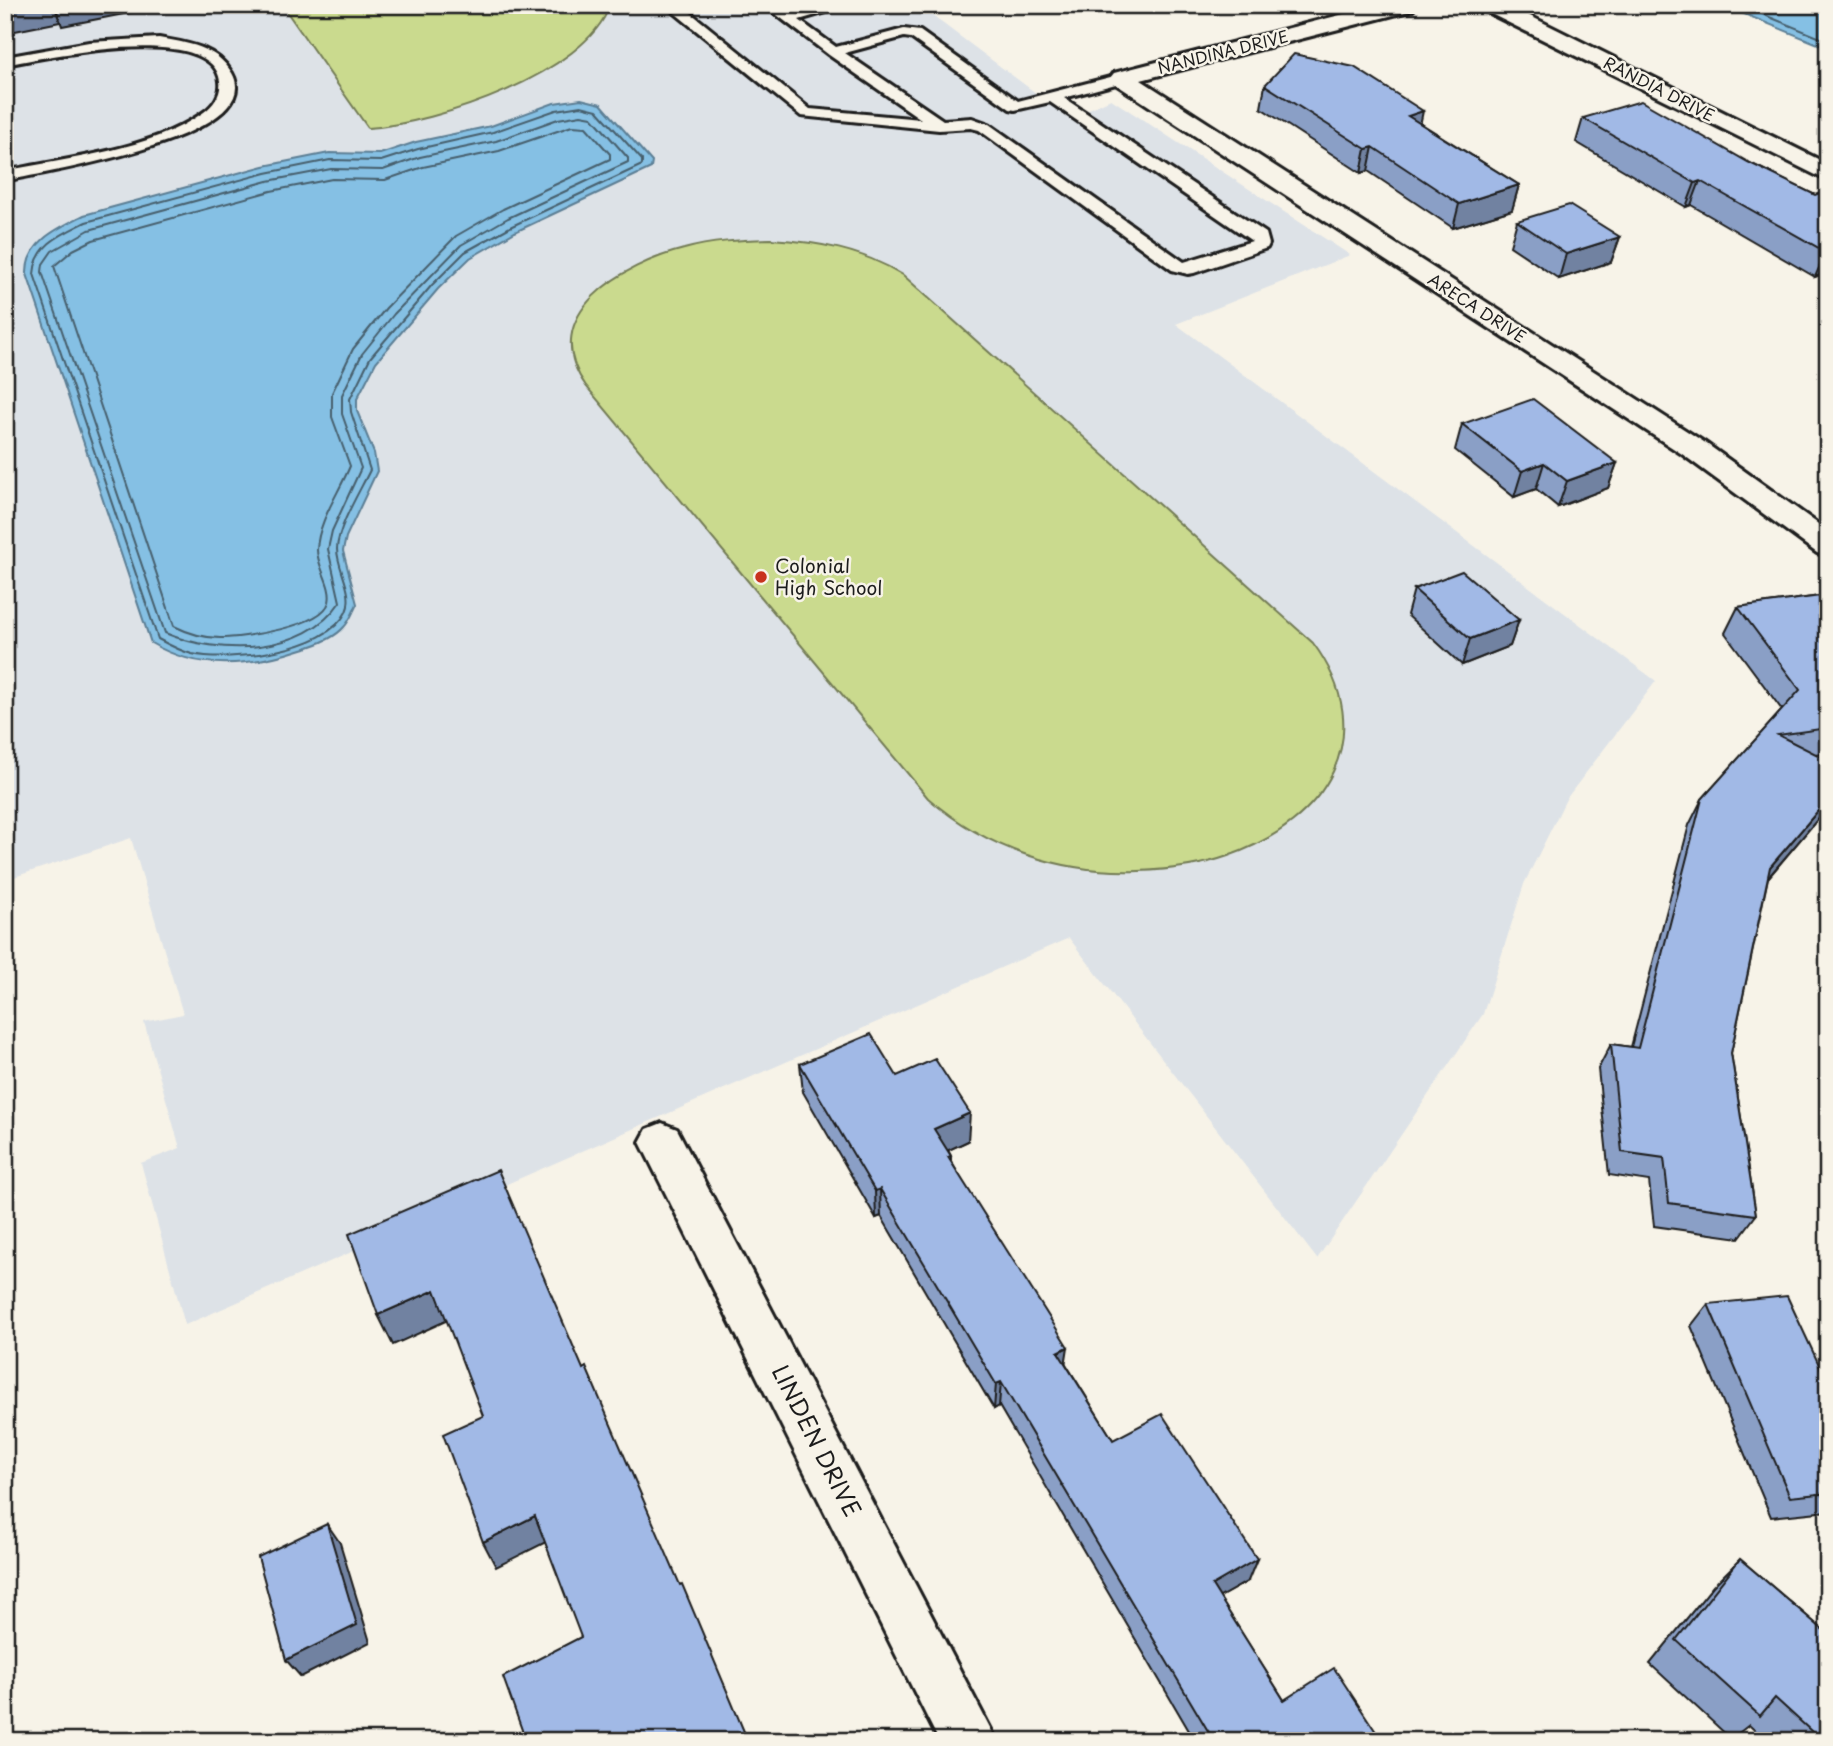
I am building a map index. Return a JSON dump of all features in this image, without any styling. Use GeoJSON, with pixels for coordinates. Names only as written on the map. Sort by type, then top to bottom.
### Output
{"type":"FeatureCollection","features":[{"type":"Feature","properties":{"kind":"street","name":"NANDINA DRIVE"},"geometry":{"type":"LineString","coordinates":[[1122,78],[1405,5]]}},
{"type":"Feature","properties":{"kind":"street","name":"RANDIA DRIVE"},"geometry":{"type":"LineString","coordinates":[[1491,5],[1828,174]]}},
{"type":"Feature","properties":{"kind":"street","name":"ARECA DRIVE"},"geometry":{"type":"LineString","coordinates":[[1122,78],[1693,448],[1828,546]]}},
{"type":"Feature","properties":{"kind":"street","name":"LINDEN DRIVE"},"geometry":{"type":"LineString","coordinates":[[662,1142],[969,1741]]}},
{"type":"Feature","properties":{"kind":"lane"},"geometry":{"type":"LineString","coordinates":[[672,5],[806,113],[939,125],[971,123],[984,127],[1178,266],[1188,269],[1261,244],[1260,237],[1052,97]]}},
{"type":"Feature","properties":{"kind":"lane"},"geometry":{"type":"LineString","coordinates":[[771,5],[939,125],[1122,78]]}},
{"type":"Feature","properties":{"kind":"lane"},"geometry":{"type":"LineString","coordinates":[[788,18],[843,5]]}},
{"type":"Feature","properties":{"kind":"lane"},"geometry":{"type":"LineString","coordinates":[[834,52],[904,33],[915,34],[1015,106]]}},
{"type":"Feature","properties":{"kind":"lane"},"geometry":{"type":"LineString","coordinates":[[5,61],[89,45],[131,41],[175,45],[204,53],[220,64],[228,78],[226,98],[209,115],[184,130],[146,143],[5,176]]}},
{"type":"Feature","properties":{"kind":"shaded area","name":"Colonial High School"},"geometry":{"type":"Polygon","coordinates":[[[5,5],[949,5],[926,11],[1069,118],[1111,99],[1350,255],[1176,324],[1656,681],[1566,799],[1524,884],[1483,1014],[1317,1259],[1069,938],[185,1325],[141,1163],[180,1148],[144,1022],[183,1014],[131,838],[5,880],[5,5]]]}},
{"type":"Feature","properties":{"kind":"green space"},"geometry":{"type":"Polygon","coordinates":[[[282,5],[610,5],[595,30],[571,53],[541,73],[468,106],[431,117],[368,128],[282,5]]]}},
{"type":"Feature","properties":{"kind":"green space"},"geometry":{"type":"Polygon","coordinates":[[[770,239],[839,248],[871,259],[903,275],[1313,643],[1333,677],[1342,710],[1342,742],[1333,771],[1316,798],[1293,821],[1263,841],[1228,856],[1173,868],[1110,871],[1054,863],[1026,855],[975,831],[928,798],[586,386],[573,360],[571,336],[579,315],[593,296],[613,280],[660,256],[695,246],[770,239]]]}},
{"type":"Feature","properties":{"kind":"water"},"geometry":{"type":"Polygon","coordinates":[[[1722,5],[1828,5],[1828,48],[1722,5]]]}},
{"type":"Feature","properties":{"kind":"water"},"geometry":{"type":"Polygon","coordinates":[[[581,99],[601,104],[652,162],[651,168],[515,232],[470,258],[438,289],[376,362],[357,399],[357,411],[374,453],[377,471],[346,537],[343,551],[357,604],[346,625],[335,635],[319,643],[283,655],[244,662],[188,659],[151,643],[27,274],[28,263],[38,245],[54,231],[84,215],[264,166],[329,153],[380,154],[416,142],[491,126],[554,103],[581,99]]]}},
{"type":"Feature","properties":{"kind":"building"},"geometry":{"type":"Polygon","coordinates":[[[1294,54],[1354,67],[1423,111],[1408,116],[1519,185],[1459,204],[1373,147],[1366,149],[1265,85],[1294,54]]]}},
{"type":"Feature","properties":{"kind":"building"},"geometry":{"type":"Polygon","coordinates":[[[1641,101],[1748,162],[1815,195],[1823,192],[1828,194],[1828,251],[1700,181],[1695,183],[1583,118],[1641,101]]]}},
{"type":"Feature","properties":{"kind":"building"},"geometry":{"type":"Polygon","coordinates":[[[1569,205],[1620,237],[1566,254],[1517,221],[1569,205]]]}},
{"type":"Feature","properties":{"kind":"building"},"geometry":{"type":"Polygon","coordinates":[[[1533,399],[1617,463],[1567,481],[1544,463],[1522,471],[1462,424],[1533,399]]]}},
{"type":"Feature","properties":{"kind":"building"},"geometry":{"type":"Polygon","coordinates":[[[1462,571],[1519,620],[1470,639],[1414,589],[1462,571]]]}},
{"type":"Feature","properties":{"kind":"building"},"geometry":{"type":"Polygon","coordinates":[[[1828,595],[1828,728],[1778,735],[1828,760],[1828,799],[1770,867],[1731,1053],[1756,1215],[1669,1203],[1664,1158],[1622,1152],[1611,1044],[1638,1048],[1702,799],[1800,690],[1738,607],[1828,595]]]}},
{"type":"Feature","properties":{"kind":"building"},"geometry":{"type":"Polygon","coordinates":[[[871,1034],[897,1076],[935,1059],[970,1113],[934,1129],[951,1156],[948,1157],[1068,1347],[1058,1352],[1113,1440],[1162,1414],[1257,1559],[1212,1585],[1284,1700],[1334,1668],[1382,1741],[1214,1741],[1001,1382],[996,1384],[880,1189],[875,1191],[800,1064],[871,1034]]]}},
{"type":"Feature","properties":{"kind":"building"},"geometry":{"type":"Polygon","coordinates":[[[498,1170],[583,1369],[586,1367],[680,1585],[682,1584],[748,1741],[622,1741],[619,1735],[609,1741],[526,1741],[503,1677],[581,1637],[535,1516],[483,1542],[443,1434],[483,1416],[435,1290],[378,1315],[349,1234],[498,1170]]]}},
{"type":"Feature","properties":{"kind":"building"},"geometry":{"type":"Polygon","coordinates":[[[1787,1296],[1828,1384],[1828,1493],[1790,1497],[1708,1304],[1787,1296]]]}},
{"type":"Feature","properties":{"kind":"building"},"geometry":{"type":"Polygon","coordinates":[[[327,1524],[357,1625],[286,1660],[258,1557],[327,1524]]]}},
{"type":"Feature","properties":{"kind":"building"},"geometry":{"type":"Polygon","coordinates":[[[1740,1559],[1828,1634],[1828,1741],[1822,1741],[1775,1698],[1760,1716],[1676,1640],[1740,1559]]]}},
{"type":"Feature","properties":{"kind":"place","name":"Colonial High School"},"geometry":{"type":"Point","coordinates":[761,577]}}]}
